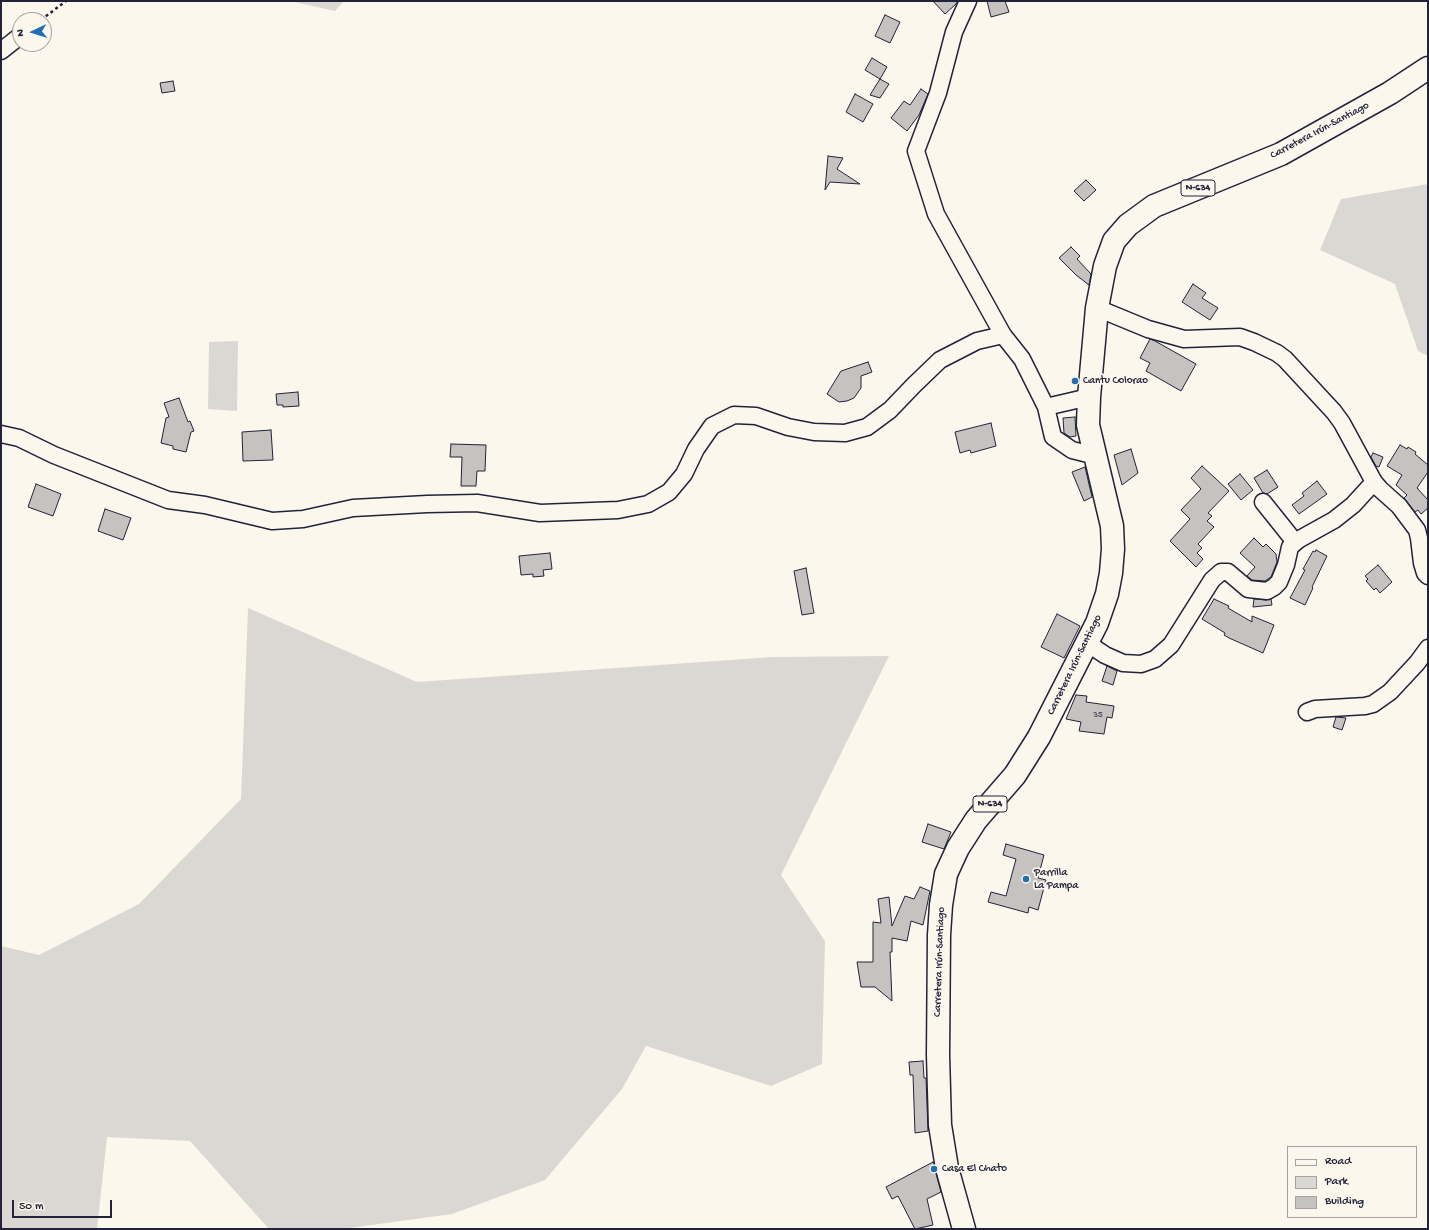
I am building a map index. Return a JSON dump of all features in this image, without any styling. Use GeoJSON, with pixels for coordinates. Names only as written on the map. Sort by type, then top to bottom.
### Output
{"type":"FeatureCollection","features":[{"type":"Feature","properties":{"kind":"highway","name":"Carretera Irún-Santiago"},"geometry":{"type":"LineString","coordinates":[[964,1229],[947,1168],[940,1125],[938,1055],[939,935],[941,905],[946,874],[958,848],[976,820],[1015,775],[1039,737],[1097,624],[1107,594],[1113,549],[1112,526],[1088,425],[1097,308],[1105,266],[1114,241],[1128,225],[1154,206],[1281,154],[1390,93],[1428,68]]}},
{"type":"Feature","properties":{"kind":"street"},"geometry":{"type":"LineString","coordinates":[[968,1],[954,32],[938,93],[916,151],[936,214],[1003,334],[1022,359],[1046,407],[1053,437],[1072,450],[1096,456]]}},
{"type":"Feature","properties":{"kind":"street"},"geometry":{"type":"LineString","coordinates":[[1,51],[12,42]]}},
{"type":"Feature","properties":{"kind":"street"},"geometry":{"type":"LineString","coordinates":[[1097,308],[1148,329],[1165,335],[1184,339],[1240,337],[1277,353],[1285,359],[1342,423],[1374,482],[1399,506],[1417,530],[1422,563],[1425,573],[1428,576]]}},
{"type":"Feature","properties":{"kind":"street"},"geometry":{"type":"LineString","coordinates":[[1,434],[19,438],[54,455],[168,500],[205,505],[272,521],[303,519],[353,508],[427,504],[477,503],[540,513],[618,510],[648,504],[669,492],[684,474],[696,449],[712,426],[734,415],[756,416],[788,427],[814,432],[845,433],[867,427],[890,410],[940,360],[977,341],[1003,334]]}},
{"type":"Feature","properties":{"kind":"street"},"geometry":{"type":"LineString","coordinates":[[1046,407],[1089,397]]}},
{"type":"Feature","properties":{"kind":"street"},"geometry":{"type":"LineString","coordinates":[[1087,643],[1105,655],[1123,663],[1141,664],[1155,659],[1171,645],[1212,580],[1221,572],[1228,572],[1248,589],[1267,591],[1274,587],[1280,582],[1290,547],[1295,542],[1334,520],[1353,505],[1374,482]]}},
{"type":"Feature","properties":{"kind":"street"},"geometry":{"type":"LineString","coordinates":[[1262,502],[1295,542]]}},
{"type":"Feature","properties":{"kind":"street"},"geometry":{"type":"LineString","coordinates":[[1307,712],[1373,704],[1396,687],[1428,648]]}},
{"type":"Feature","properties":{"kind":"path"},"geometry":{"type":"LineString","coordinates":[[52,12],[66,1]]}},
{"type":"Feature","properties":{"kind":"green space"},"geometry":{"type":"Polygon","coordinates":[[[290,1],[344,1],[335,11],[290,1]]]}},
{"type":"Feature","properties":{"kind":"green space"},"geometry":{"type":"Polygon","coordinates":[[[1428,184],[1428,356],[1418,351],[1395,284],[1320,250],[1341,199],[1428,184]]]}},
{"type":"Feature","properties":{"kind":"green space"},"geometry":{"type":"Polygon","coordinates":[[[238,341],[237,411],[208,409],[209,342],[238,341]]]}},
{"type":"Feature","properties":{"kind":"green space"},"geometry":{"type":"Polygon","coordinates":[[[248,608],[417,682],[773,657],[889,656],[781,875],[825,941],[822,1064],[771,1086],[646,1046],[622,1089],[545,1180],[452,1214],[342,1229],[269,1229],[190,1141],[107,1137],[97,1229],[1,1229],[1,946],[39,955],[139,904],[241,799],[248,608]]]}},
{"type":"Feature","properties":{"kind":"building"},"geometry":{"type":"Polygon","coordinates":[[[933,1],[958,1],[945,14],[933,1]]]}},
{"type":"Feature","properties":{"kind":"building"},"geometry":{"type":"Polygon","coordinates":[[[987,1],[1005,1],[1009,12],[991,17],[987,1]]]}},
{"type":"Feature","properties":{"kind":"building"},"geometry":{"type":"Polygon","coordinates":[[[885,15],[900,22],[890,43],[875,36],[885,15]]]}},
{"type":"Feature","properties":{"kind":"building"},"geometry":{"type":"Polygon","coordinates":[[[872,58],[887,67],[880,79],[865,70],[872,58]]]}},
{"type":"Feature","properties":{"kind":"building"},"geometry":{"type":"Polygon","coordinates":[[[880,79],[889,84],[880,98],[870,95],[880,79]]]}},
{"type":"Feature","properties":{"kind":"building"},"geometry":{"type":"Polygon","coordinates":[[[173,81],[175,91],[162,93],[160,83],[173,81]]]}},
{"type":"Feature","properties":{"kind":"building"},"geometry":{"type":"Polygon","coordinates":[[[921,89],[928,94],[919,115],[907,131],[891,118],[904,101],[910,105],[921,89]]]}},
{"type":"Feature","properties":{"kind":"building"},"geometry":{"type":"Polygon","coordinates":[[[855,94],[873,104],[863,122],[846,112],[855,94]]]}},
{"type":"Feature","properties":{"kind":"building"},"geometry":{"type":"Polygon","coordinates":[[[828,156],[843,158],[837,169],[860,184],[830,182],[825,190],[828,156]]]}},
{"type":"Feature","properties":{"kind":"building"},"geometry":{"type":"Polygon","coordinates":[[[1086,180],[1096,190],[1084,201],[1074,191],[1086,180]]]}},
{"type":"Feature","properties":{"kind":"building"},"geometry":{"type":"Polygon","coordinates":[[[1071,247],[1080,256],[1077,259],[1091,274],[1089,285],[1076,275],[1059,258],[1071,247]]]}},
{"type":"Feature","properties":{"kind":"building"},"geometry":{"type":"Polygon","coordinates":[[[1193,284],[1206,293],[1202,298],[1218,308],[1210,320],[1182,302],[1193,284]]]}},
{"type":"Feature","properties":{"kind":"building"},"geometry":{"type":"Polygon","coordinates":[[[1150,339],[1196,364],[1181,391],[1146,371],[1150,363],[1140,358],[1150,339]]]}},
{"type":"Feature","properties":{"kind":"building"},"geometry":{"type":"Polygon","coordinates":[[[868,362],[872,372],[861,376],[861,388],[854,398],[839,402],[827,394],[841,371],[868,362]]]}},
{"type":"Feature","properties":{"kind":"building"},"geometry":{"type":"Polygon","coordinates":[[[298,392],[299,406],[283,407],[283,405],[277,405],[276,394],[298,392]]]}},
{"type":"Feature","properties":{"kind":"building"},"geometry":{"type":"Polygon","coordinates":[[[179,398],[188,422],[190,421],[194,431],[191,432],[186,452],[173,449],[173,446],[161,443],[166,418],[169,417],[164,403],[179,398]]]}},
{"type":"Feature","properties":{"kind":"building"},"geometry":{"type":"Polygon","coordinates":[[[1075,417],[1076,436],[1070,437],[1064,433],[1063,418],[1075,417]]]}},
{"type":"Feature","properties":{"kind":"building"},"geometry":{"type":"Polygon","coordinates":[[[991,423],[996,446],[971,453],[970,450],[960,453],[955,432],[991,423]]]}},
{"type":"Feature","properties":{"kind":"building"},"geometry":{"type":"Polygon","coordinates":[[[271,430],[273,460],[243,461],[242,432],[271,430]]]}},
{"type":"Feature","properties":{"kind":"building"},"geometry":{"type":"Polygon","coordinates":[[[451,444],[486,445],[485,471],[477,471],[476,486],[461,486],[462,457],[450,457],[451,444]]]}},
{"type":"Feature","properties":{"kind":"building"},"geometry":{"type":"Polygon","coordinates":[[[1400,445],[1407,449],[1408,447],[1416,452],[1415,454],[1428,465],[1428,472],[1417,488],[1428,500],[1428,508],[1421,514],[1418,510],[1415,512],[1404,498],[1407,495],[1396,485],[1402,475],[1387,466],[1400,445]]]}},
{"type":"Feature","properties":{"kind":"building"},"geometry":{"type":"Polygon","coordinates":[[[1131,449],[1138,473],[1122,485],[1114,455],[1131,449]]]}},
{"type":"Feature","properties":{"kind":"building"},"geometry":{"type":"Polygon","coordinates":[[[1373,453],[1383,457],[1379,467],[1376,466],[1371,457],[1373,453]]]}},
{"type":"Feature","properties":{"kind":"building"},"geometry":{"type":"Polygon","coordinates":[[[1202,466],[1229,491],[1208,513],[1212,516],[1207,521],[1214,527],[1198,544],[1202,548],[1197,553],[1203,559],[1196,567],[1170,541],[1190,519],[1181,510],[1201,489],[1191,478],[1202,466]]]}},
{"type":"Feature","properties":{"kind":"building"},"geometry":{"type":"Polygon","coordinates":[[[1085,467],[1092,497],[1084,501],[1072,472],[1085,467]]]}},
{"type":"Feature","properties":{"kind":"building"},"geometry":{"type":"Polygon","coordinates":[[[1267,470],[1278,487],[1267,494],[1263,493],[1254,478],[1267,470]]]}},
{"type":"Feature","properties":{"kind":"building"},"geometry":{"type":"Polygon","coordinates":[[[1240,474],[1253,490],[1241,500],[1228,484],[1240,474]]]}},
{"type":"Feature","properties":{"kind":"building"},"geometry":{"type":"Polygon","coordinates":[[[1317,481],[1327,494],[1299,514],[1292,505],[1304,496],[1302,493],[1317,481]]]}},
{"type":"Feature","properties":{"kind":"building"},"geometry":{"type":"Polygon","coordinates":[[[36,484],[61,494],[53,516],[28,507],[36,484]]]}},
{"type":"Feature","properties":{"kind":"building"},"geometry":{"type":"Polygon","coordinates":[[[105,509],[131,518],[123,540],[98,531],[105,509]]]}},
{"type":"Feature","properties":{"kind":"building"},"geometry":{"type":"Polygon","coordinates":[[[1254,538],[1263,547],[1266,544],[1276,554],[1277,562],[1271,577],[1265,581],[1252,580],[1247,576],[1255,567],[1240,553],[1254,538]]]}},
{"type":"Feature","properties":{"kind":"building"},"geometry":{"type":"Polygon","coordinates":[[[1316,550],[1327,556],[1305,605],[1290,598],[1305,570],[1303,569],[1313,551],[1315,552],[1316,550]]]}},
{"type":"Feature","properties":{"kind":"building"},"geometry":{"type":"Polygon","coordinates":[[[550,553],[552,569],[543,570],[544,576],[533,577],[533,574],[521,575],[519,556],[550,553]]]}},
{"type":"Feature","properties":{"kind":"building"},"geometry":{"type":"Polygon","coordinates":[[[1378,565],[1392,582],[1380,593],[1376,588],[1374,590],[1366,581],[1368,579],[1365,576],[1378,565]]]}},
{"type":"Feature","properties":{"kind":"building"},"geometry":{"type":"Polygon","coordinates":[[[806,568],[814,613],[802,615],[794,571],[806,568]]]}},
{"type":"Feature","properties":{"kind":"building"},"geometry":{"type":"Polygon","coordinates":[[[1214,599],[1229,606],[1228,608],[1252,622],[1252,616],[1274,625],[1263,653],[1229,638],[1224,635],[1225,633],[1202,619],[1214,599]]]}},
{"type":"Feature","properties":{"kind":"building"},"geometry":{"type":"Polygon","coordinates":[[[1254,599],[1271,599],[1272,605],[1253,607],[1254,599]]]}},
{"type":"Feature","properties":{"kind":"building"},"geometry":{"type":"Polygon","coordinates":[[[1057,614],[1080,626],[1064,658],[1041,647],[1057,614]]]}},
{"type":"Feature","properties":{"kind":"building"},"geometry":{"type":"Polygon","coordinates":[[[1107,666],[1117,671],[1113,685],[1102,681],[1107,666]]]}},
{"type":"Feature","properties":{"kind":"building"},"geometry":{"type":"Polygon","coordinates":[[[1076,695],[1087,696],[1086,702],[1114,706],[1112,718],[1107,717],[1104,734],[1079,731],[1081,722],[1066,719],[1076,695]]]}},
{"type":"Feature","properties":{"kind":"building"},"geometry":{"type":"Polygon","coordinates":[[[1336,717],[1346,718],[1342,730],[1333,727],[1336,717]]]}},
{"type":"Feature","properties":{"kind":"building"},"geometry":{"type":"Polygon","coordinates":[[[928,824],[951,832],[944,849],[922,842],[928,824]]]}},
{"type":"Feature","properties":{"kind":"building","name":"Parrilla La Pampa"},"geometry":{"type":"Polygon","coordinates":[[[1006,844],[1044,855],[1038,878],[1046,880],[1038,910],[1029,907],[1028,913],[988,902],[991,892],[1006,896],[1016,859],[1003,855],[1006,844]]]}},
{"type":"Feature","properties":{"kind":"building"},"geometry":{"type":"Polygon","coordinates":[[[920,887],[930,891],[923,925],[911,921],[907,941],[892,938],[892,952],[890,952],[892,1001],[875,987],[861,987],[857,962],[873,962],[873,922],[881,923],[878,899],[889,897],[892,926],[905,896],[914,899],[920,887]]]}},
{"type":"Feature","properties":{"kind":"building"},"geometry":{"type":"Polygon","coordinates":[[[923,1061],[924,1078],[926,1078],[928,1131],[915,1133],[913,1075],[910,1075],[909,1062],[923,1061]]]}},
{"type":"Feature","properties":{"kind":"building"},"geometry":{"type":"Polygon","coordinates":[[[933,1162],[941,1192],[927,1199],[933,1225],[915,1229],[898,1196],[892,1199],[886,1187],[933,1162]]]}},
{"type":"Feature","properties":{"kind":"place","name":"Cantu Colorao"},"geometry":{"type":"Point","coordinates":[1075,381]}},
{"type":"Feature","properties":{"kind":"place","name":"Parrilla La Pampa"},"geometry":{"type":"Point","coordinates":[1026,879]}},
{"type":"Feature","properties":{"kind":"place","name":"Casa El Chato"},"geometry":{"type":"Point","coordinates":[934,1169]}}]}
